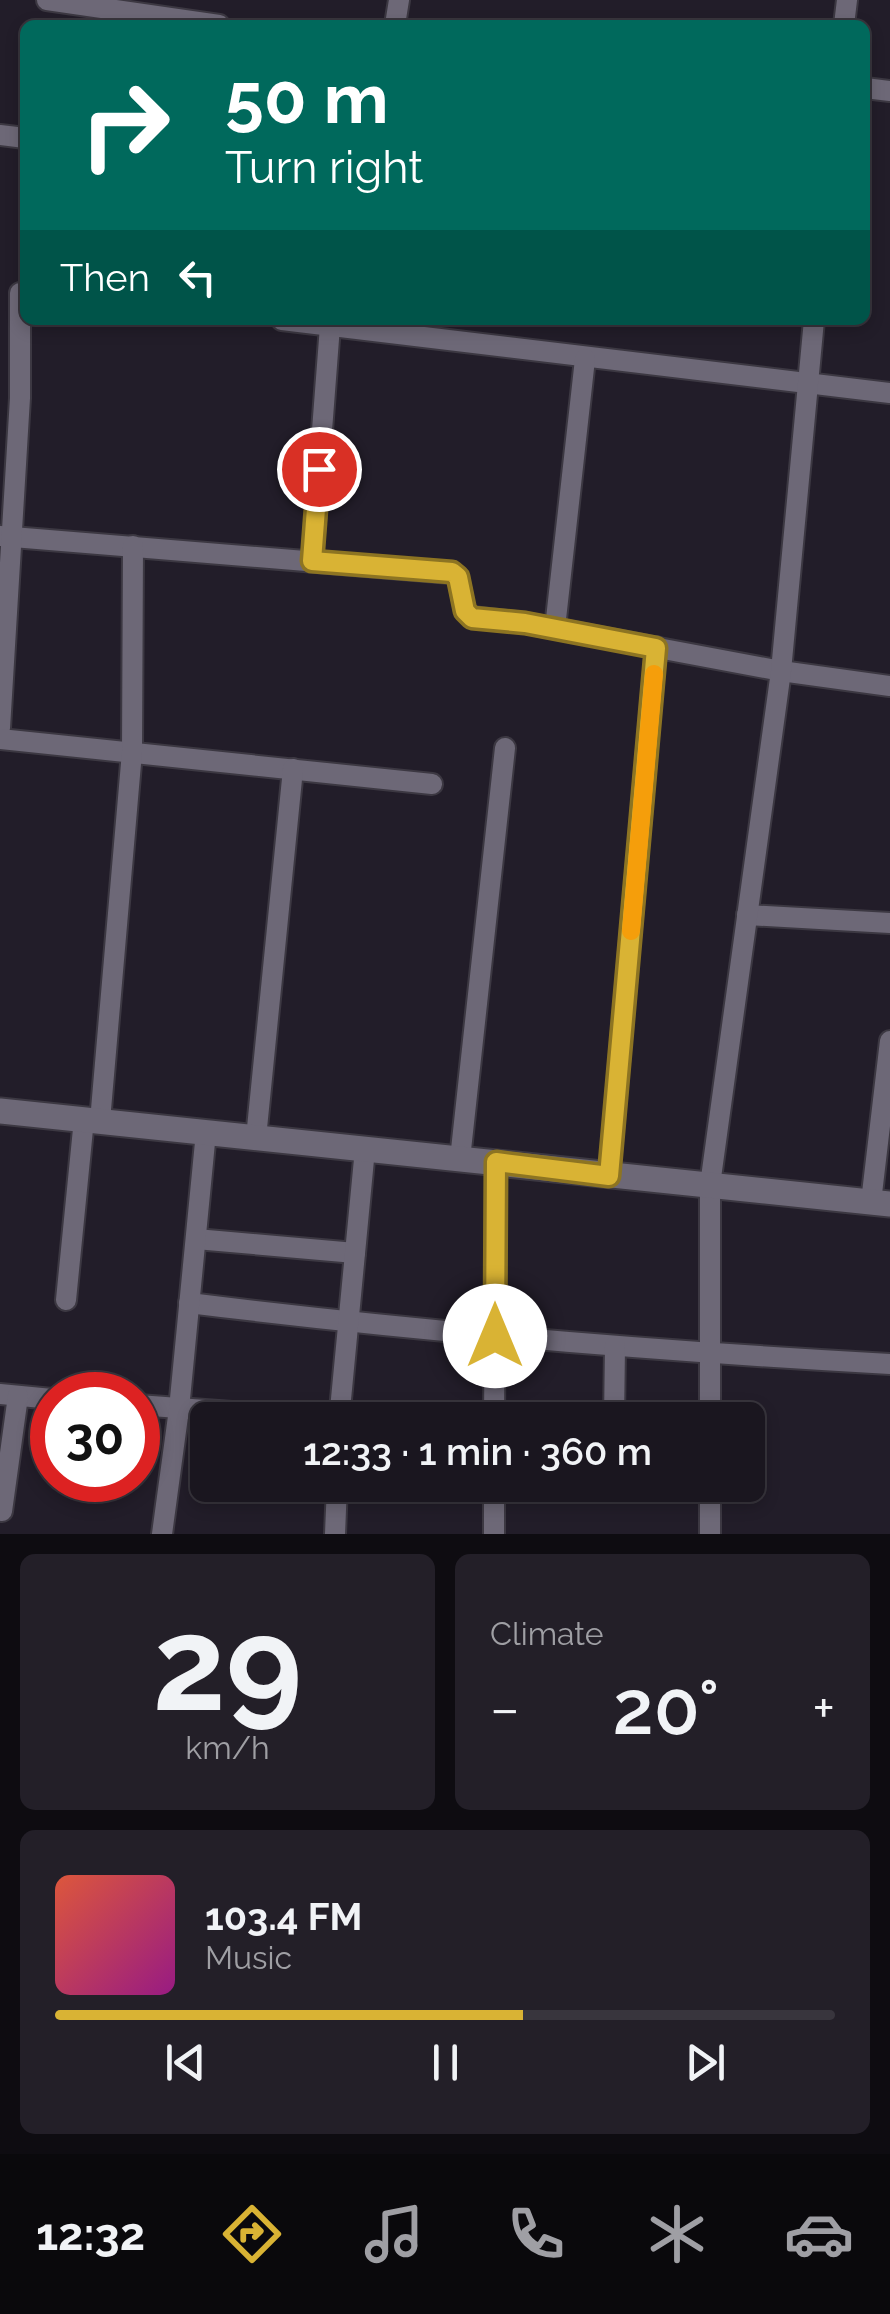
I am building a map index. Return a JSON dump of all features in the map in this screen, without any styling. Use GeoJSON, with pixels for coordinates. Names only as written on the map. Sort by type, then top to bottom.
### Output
{"type":"FeatureCollection","features":[{"type":"Feature","properties":{"kind":"street"},"geometry":{"type":"LineString","coordinates":[[47,0],[185,20]]}},
{"type":"Feature","properties":{"kind":"street"},"geometry":{"type":"LineString","coordinates":[[0,728],[7,537],[20,398],[15,293]]}},
{"type":"Feature","properties":{"kind":"street"},"geometry":{"type":"LineString","coordinates":[[322,325],[890,393]]}},
{"type":"Feature","properties":{"kind":"street"},"geometry":{"type":"LineString","coordinates":[[710,1402],[710,1184],[780,671],[814,325]]}},
{"type":"Feature","properties":{"kind":"street"},"geometry":{"type":"LineString","coordinates":[[312,561],[330,326]]}},
{"type":"Feature","properties":{"kind":"street"},"geometry":{"type":"LineString","coordinates":[[555,628],[585,359]]}},
{"type":"Feature","properties":{"kind":"street"},"geometry":{"type":"LineString","coordinates":[[7,537],[452,572],[458,577],[465,611],[472,618],[555,628],[780,671],[890,686]]}},
{"type":"Feature","properties":{"kind":"street"},"geometry":{"type":"LineString","coordinates":[[66,1300],[92,1120],[132,752],[133,546]]}},
{"type":"Feature","properties":{"kind":"street"},"geometry":{"type":"LineString","coordinates":[[609,1176],[656,648]]}},
{"type":"Feature","properties":{"kind":"street"},"geometry":{"type":"LineString","coordinates":[[0,739],[432,784]]}},
{"type":"Feature","properties":{"kind":"street"},"geometry":{"type":"LineString","coordinates":[[460,1158],[505,748]]}},
{"type":"Feature","properties":{"kind":"street"},"geometry":{"type":"LineString","coordinates":[[256,1138],[293,769]]}},
{"type":"Feature","properties":{"kind":"street"},"geometry":{"type":"LineString","coordinates":[[747,915],[890,924]]}},
{"type":"Feature","properties":{"kind":"street"},"geometry":{"type":"LineString","coordinates":[[0,1111],[881,1203],[890,1041]]}},
{"type":"Feature","properties":{"kind":"street"},"geometry":{"type":"LineString","coordinates":[[162,1534],[180,1409],[206,1132]]}},
{"type":"Feature","properties":{"kind":"street"},"geometry":{"type":"LineString","coordinates":[[341,1402],[365,1149]]}},
{"type":"Feature","properties":{"kind":"street"},"geometry":{"type":"LineString","coordinates":[[494,1402],[496,1162]]}},
{"type":"Feature","properties":{"kind":"street"},"geometry":{"type":"LineString","coordinates":[[196,1239],[355,1253]]}},
{"type":"Feature","properties":{"kind":"street"},"geometry":{"type":"LineString","coordinates":[[190,1304],[495,1336],[890,1364]]}},
{"type":"Feature","properties":{"kind":"street"},"geometry":{"type":"LineString","coordinates":[[614,1402],[615,1346]]}},
{"type":"Feature","properties":{"kind":"street"},"geometry":{"type":"LineString","coordinates":[[2,1511],[9,1395]]}},
{"type":"Feature","properties":{"kind":"street"},"geometry":{"type":"LineString","coordinates":[[160,1407],[190,1410]]}},
{"type":"Feature","properties":{"kind":"street"},"geometry":{"type":"LineString","coordinates":[[335,1534],[336,1502]]}},
{"type":"Feature","properties":{"kind":"street"},"geometry":{"type":"LineString","coordinates":[[494,1502],[494,1534]]}},
{"type":"Feature","properties":{"kind":"street"},"geometry":{"type":"LineString","coordinates":[[710,1502],[710,1534]]}},
{"type":"Feature","properties":{"kind":"slow traffic"},"geometry":{"type":"LineString","coordinates":[[631,931],[654,674]]}},
{"type":"Feature","properties":{"kind":"route"},"geometry":{"type":"LineString","coordinates":[[319,469],[312,561],[452,572],[458,577],[465,611],[472,618],[525,623],[656,648],[609,1176],[496,1162],[495,1336]]}}]}
